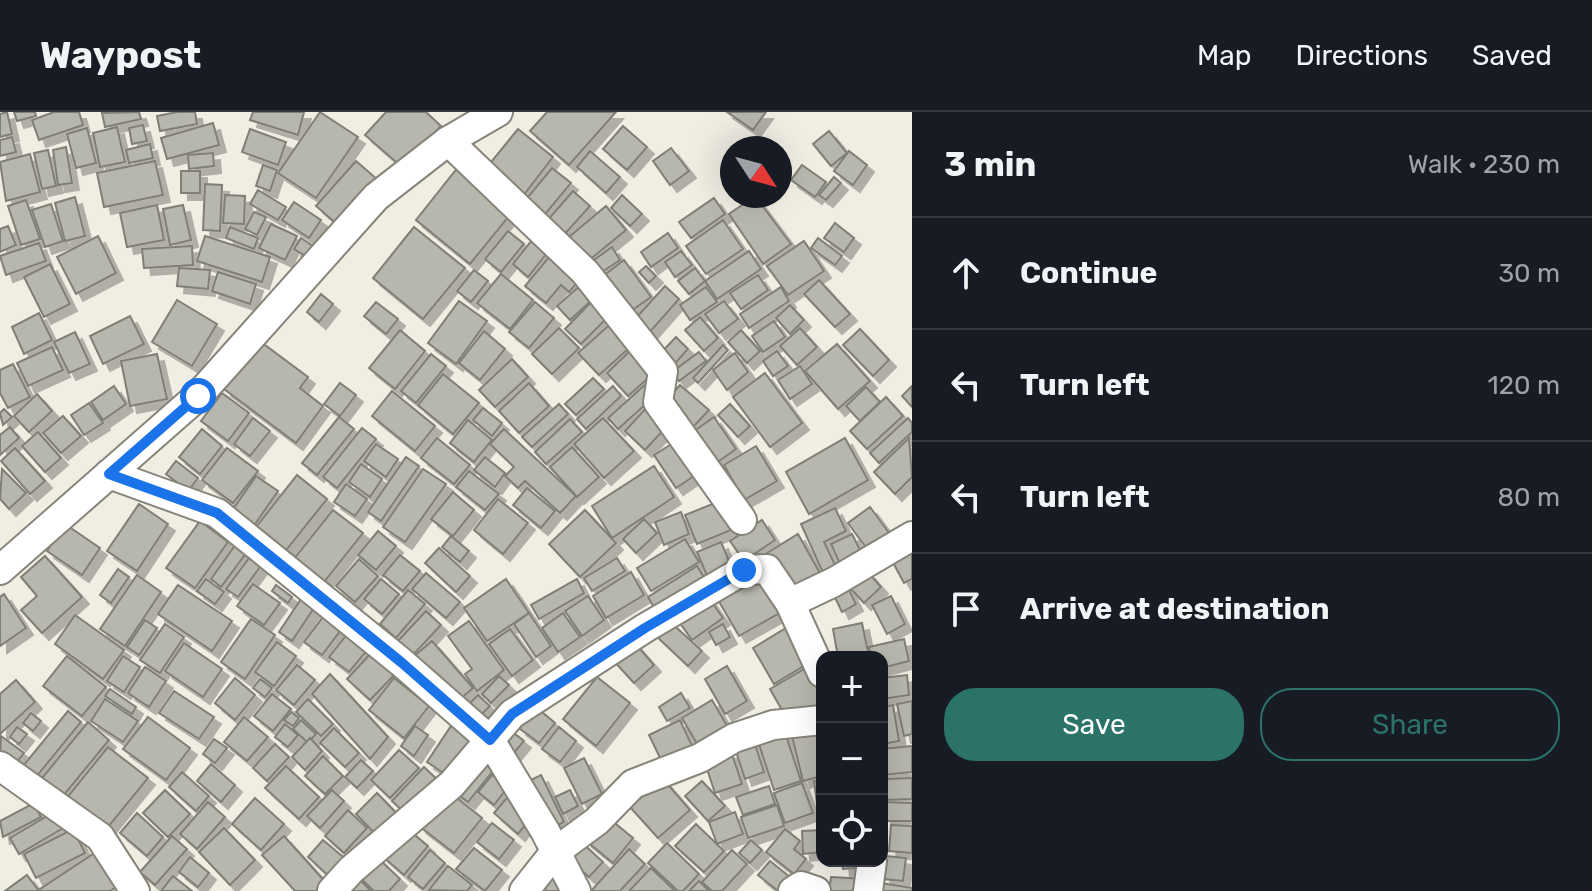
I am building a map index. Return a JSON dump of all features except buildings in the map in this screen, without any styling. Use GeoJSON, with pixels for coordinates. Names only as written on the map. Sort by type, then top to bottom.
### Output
{"type":"FeatureCollection","features":[{"type":"Feature","properties":{"kind":"street"},"geometry":{"type":"LineString","coordinates":[[0,570],[198,396],[376,197],[448,141],[498,112]]}},
{"type":"Feature","properties":{"kind":"street"},"geometry":{"type":"LineString","coordinates":[[448,141],[585,272],[627,321],[663,371],[658,402],[742,520]]}},
{"type":"Feature","properties":{"kind":"street"},"geometry":{"type":"LineString","coordinates":[[109,474],[217,513],[401,662],[490,740],[545,831],[576,891]]}},
{"type":"Feature","properties":{"kind":"street"},"geometry":{"type":"LineString","coordinates":[[790,603],[834,582],[912,536]]}},
{"type":"Feature","properties":{"kind":"street"},"geometry":{"type":"LineString","coordinates":[[332,891],[351,870],[452,784],[512,714],[645,628],[744,570],[767,569],[790,603],[816,660]]}},
{"type":"Feature","properties":{"kind":"street"},"geometry":{"type":"LineString","coordinates":[[524,891],[555,852],[597,821],[633,784],[700,758],[734,738],[773,725],[816,721]]}},
{"type":"Feature","properties":{"kind":"street"},"geometry":{"type":"LineString","coordinates":[[0,766],[100,837],[134,890]]}},
{"type":"Feature","properties":{"kind":"street"},"geometry":{"type":"LineString","coordinates":[[868,891],[871,867]]}},
{"type":"Feature","properties":{"kind":"street"},"geometry":{"type":"LineString","coordinates":[[793,891],[801,886],[816,891]]}},
{"type":"Feature","properties":{"kind":"route"},"geometry":{"type":"LineString","coordinates":[[198,396],[109,474],[217,513],[401,662],[490,740],[512,714],[645,628],[744,570]]}}]}
